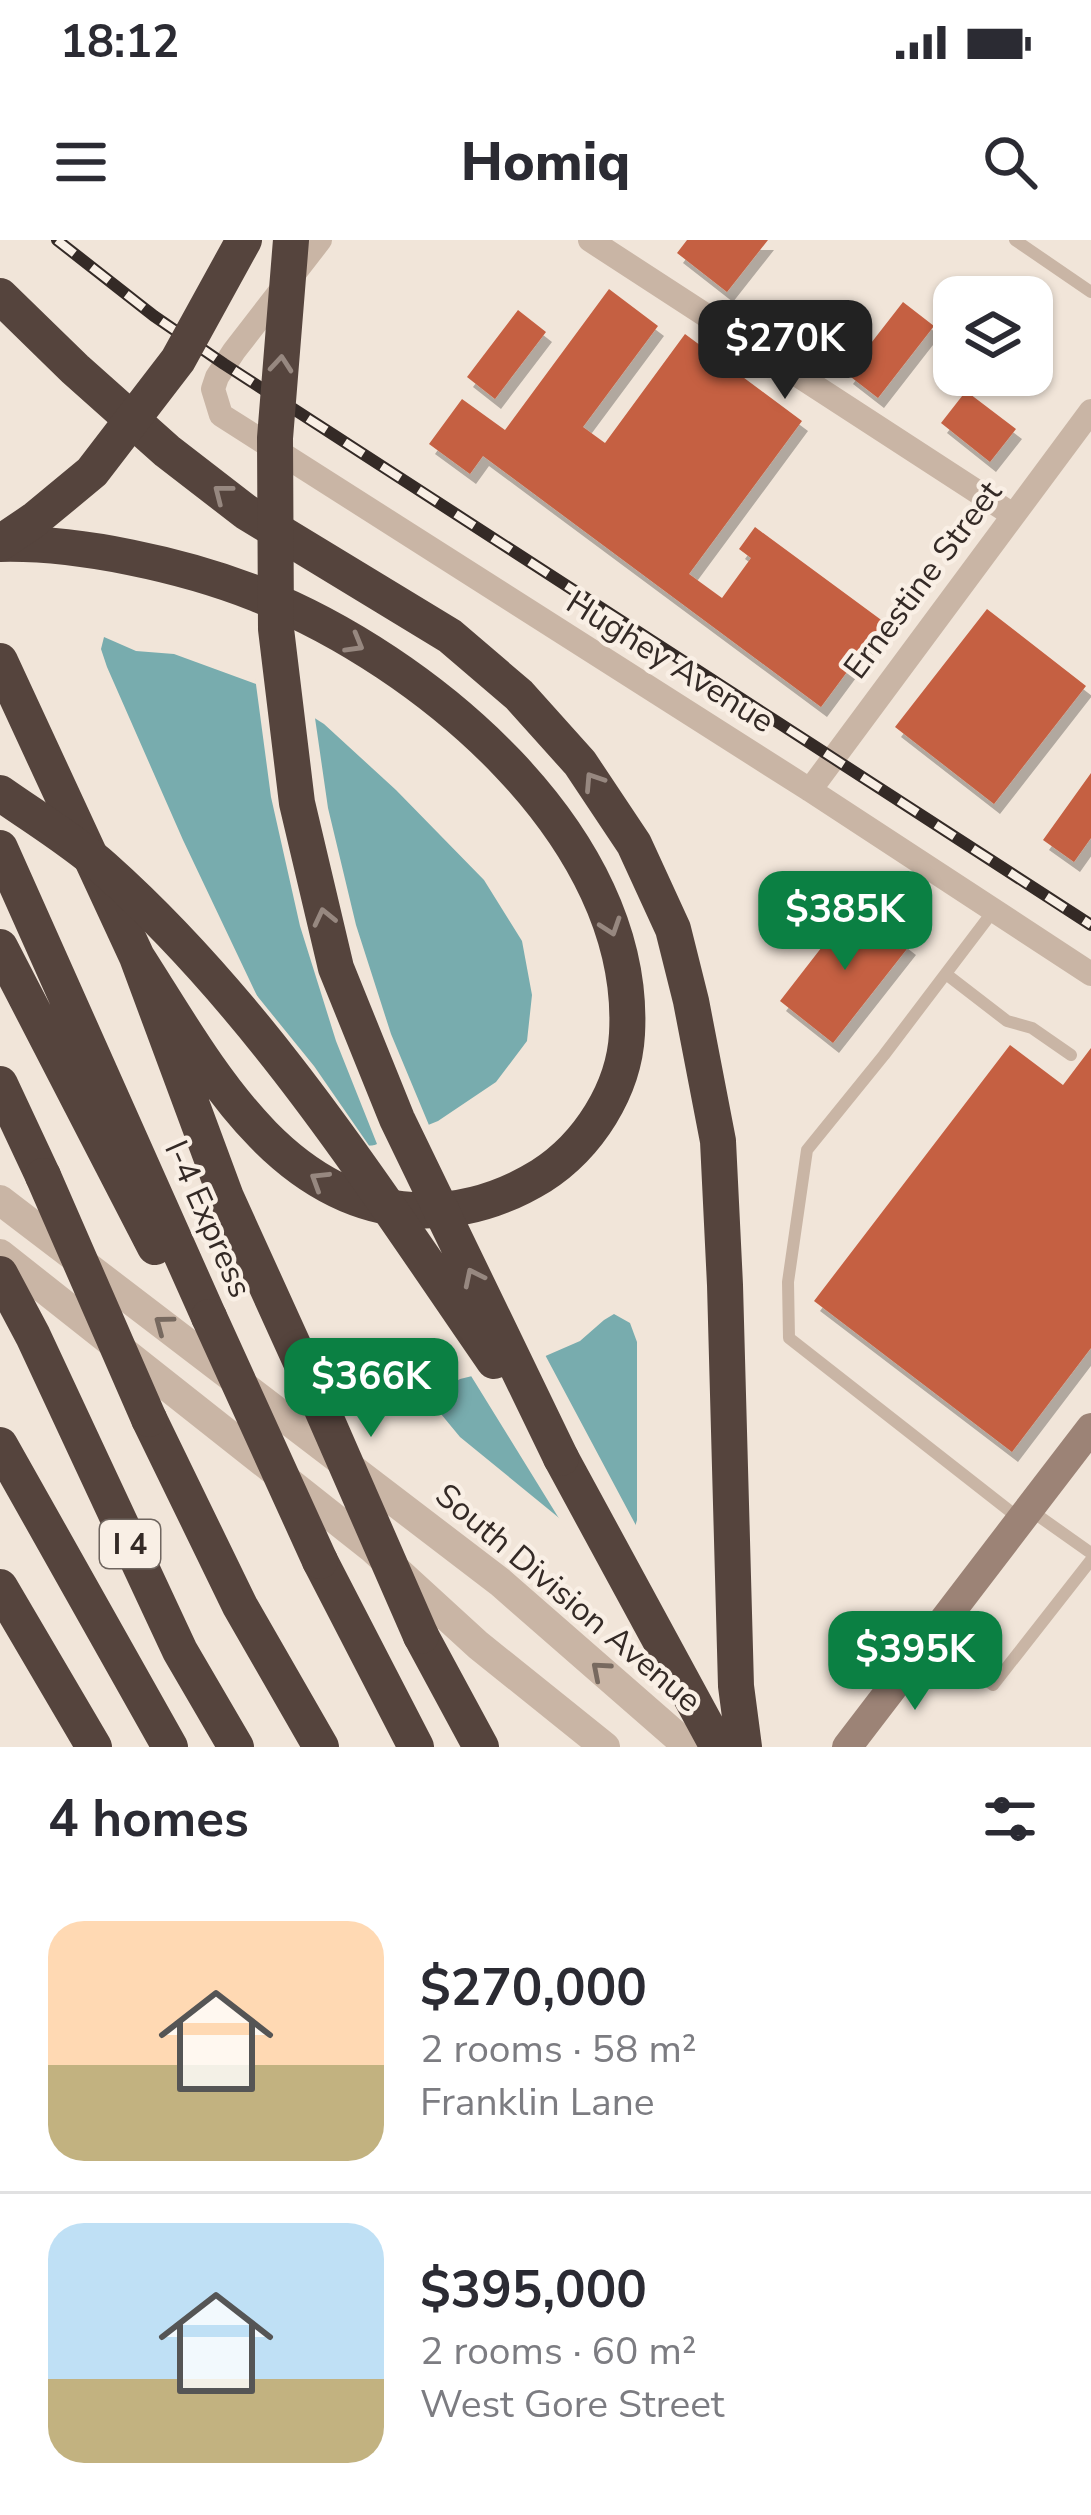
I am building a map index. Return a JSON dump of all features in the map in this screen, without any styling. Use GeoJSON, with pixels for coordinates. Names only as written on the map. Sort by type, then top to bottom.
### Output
{"type":"FeatureCollection","features":[{"type":"Feature","properties":{"kind":"highway"},"geometry":{"type":"LineString","coordinates":[[0,544],[92,472],[178,360],[244,240]]}},
{"type":"Feature","properties":{"kind":"highway"},"geometry":{"type":"LineString","coordinates":[[291,240],[275,438],[276,629],[297,803],[336,968],[397,1120],[561,1457],[718,1747]]}},
{"type":"Feature","properties":{"kind":"highway"},"geometry":{"type":"LineString","coordinates":[[0,296],[198,476],[246,512],[451,636],[519,695],[580,763],[634,844],[673,929],[718,1141],[736,1686],[744,1747]]}},
{"type":"Feature","properties":{"kind":"highway"},"geometry":{"type":"LineString","coordinates":[[0,544],[80,550],[170,567],[256,593],[320,623],[430,694],[489,746],[539,800],[575,850],[616,940],[627,1035],[616,1086],[590,1131],[553,1168],[512,1194],[468,1207],[382,1208],[343,1195],[301,1169],[263,1136],[209,1069],[136,957]]}},
{"type":"Feature","properties":{"kind":"highway"},"geometry":{"type":"LineString","coordinates":[[0,661],[136,957],[226,1197],[421,1636],[482,1747]]}},
{"type":"Feature","properties":{"kind":"highway"},"geometry":{"type":"LineString","coordinates":[[0,793],[101,865],[205,967],[339,1137],[561,1457]]}},
{"type":"Feature","properties":{"kind":"highway","name":"I-4 Express"},"geometry":{"type":"LineString","coordinates":[[0,848],[152,1215],[160,1256],[209,1317],[320,1561],[416,1747]]}},
{"type":"Feature","properties":{"kind":"highway"},"geometry":{"type":"LineString","coordinates":[[0,947],[152,1215]]}},
{"type":"Feature","properties":{"kind":"highway"},"geometry":{"type":"LineString","coordinates":[[0,1084],[149,1418],[240,1606],[321,1747]]}},
{"type":"Feature","properties":{"kind":"highway","name":"I 4"},"geometry":{"type":"LineString","coordinates":[[0,1274],[180,1652],[236,1747]]}},
{"type":"Feature","properties":{"kind":"highway"},"geometry":{"type":"LineString","coordinates":[[0,1445],[170,1747]]}},
{"type":"Feature","properties":{"kind":"highway"},"geometry":{"type":"LineString","coordinates":[[0,1587],[94,1747]]}},
{"type":"Feature","properties":{"kind":"main road"},"geometry":{"type":"LineString","coordinates":[[847,1747],[1091,1428]]}},
{"type":"Feature","properties":{"kind":"street","name":"Hughey Avenue"},"geometry":{"type":"LineString","coordinates":[[320,240],[224,364],[213,389],[221,415],[1091,974]]}},
{"type":"Feature","properties":{"kind":"street"},"geometry":{"type":"LineString","coordinates":[[590,240],[1013,515]]}},
{"type":"Feature","properties":{"kind":"street","name":"Ernestine Street"},"geometry":{"type":"LineString","coordinates":[[809,790],[1091,411]]}},
{"type":"Feature","properties":{"kind":"street","name":"South Division Avenue"},"geometry":{"type":"LineString","coordinates":[[0,1200],[500,1582],[688,1747]]}},
{"type":"Feature","properties":{"kind":"street"},"geometry":{"type":"LineString","coordinates":[[0,1254],[372,1548],[478,1645],[605,1747]]}},
{"type":"Feature","properties":{"kind":"lane"},"geometry":{"type":"LineString","coordinates":[[1016,240],[1091,292]]}},
{"type":"Feature","properties":{"kind":"lane"},"geometry":{"type":"LineString","coordinates":[[931,1638],[993,1685],[1091,1557],[1025,1514],[789,1338],[788,1282],[807,1150],[994,910]]}},
{"type":"Feature","properties":{"kind":"lane"},"geometry":{"type":"LineString","coordinates":[[946,974],[1007,1021],[1032,1028],[1071,1055]]}},
{"type":"Feature","properties":{"kind":"water"},"geometry":{"type":"Polygon","coordinates":[[[104,637],[136,651],[174,654],[267,688],[324,724],[484,880],[522,941],[532,995],[527,1041],[496,1082],[438,1121],[379,1145],[364,1146],[259,1000],[107,667],[101,649],[104,637]]]}},
{"type":"Feature","properties":{"kind":"water"},"geometry":{"type":"Polygon","coordinates":[[[614,1314],[630,1323],[637,1342],[637,1520],[631,1541],[580,1535],[460,1437],[441,1414],[440,1398],[460,1379],[534,1361],[580,1341],[614,1314]]]}},
{"type":"Feature","properties":{"kind":"pier"},"geometry":{"type":"Polygon","coordinates":[[[255,677],[314,711],[328,808],[356,925],[391,1034],[431,1130],[381,1151],[363,1152],[254,1004],[241,976],[314,1066],[370,1147],[377,1144],[336,1041],[300,926],[271,797],[255,677]]]}},
{"type":"Feature","properties":{"kind":"pier"},"geometry":{"type":"Polygon","coordinates":[[[543,1351],[640,1533],[628,1556],[601,1556],[568,1533],[468,1371],[543,1351]]]}},
{"type":"Feature","properties":{"kind":"building"},"geometry":{"type":"Polygon","coordinates":[[[687,240],[768,240],[727,292],[677,253],[687,240]]]}},
{"type":"Feature","properties":{"kind":"building"},"geometry":{"type":"Polygon","coordinates":[[[609,289],[658,326],[583,427],[605,443],[685,334],[802,421],[689,574],[722,598],[751,558],[739,549],[755,527],[884,622],[821,707],[483,456],[470,474],[429,444],[462,399],[505,430],[609,289]]]}},
{"type":"Feature","properties":{"kind":"building"},"geometry":{"type":"Polygon","coordinates":[[[903,302],[933,325],[878,398],[847,374],[903,302]]]}},
{"type":"Feature","properties":{"kind":"building"},"geometry":{"type":"Polygon","coordinates":[[[518,310],[546,332],[495,399],[467,377],[518,310]]]}},
{"type":"Feature","properties":{"kind":"building"},"geometry":{"type":"Polygon","coordinates":[[[962,396],[973,396],[1016,429],[990,462],[941,423],[962,396]]]}},
{"type":"Feature","properties":{"kind":"building"},"geometry":{"type":"Polygon","coordinates":[[[987,609],[1086,686],[994,804],[895,727],[987,609]]]}},
{"type":"Feature","properties":{"kind":"building"},"geometry":{"type":"Polygon","coordinates":[[[1091,773],[1091,838],[1074,862],[1043,840],[1091,773]]]}},
{"type":"Feature","properties":{"kind":"building"},"geometry":{"type":"Polygon","coordinates":[[[856,903],[910,945],[833,1043],[780,1001],[856,903]]]}},
{"type":"Feature","properties":{"kind":"building"},"geometry":{"type":"Polygon","coordinates":[[[1010,1045],[1063,1085],[1091,1048],[1091,1348],[1012,1452],[814,1301],[1010,1045]]]}},
{"type":"Feature","properties":{"kind":"railway"},"geometry":{"type":"LineString","coordinates":[[57,240],[224,364],[1091,925]]}}]}
